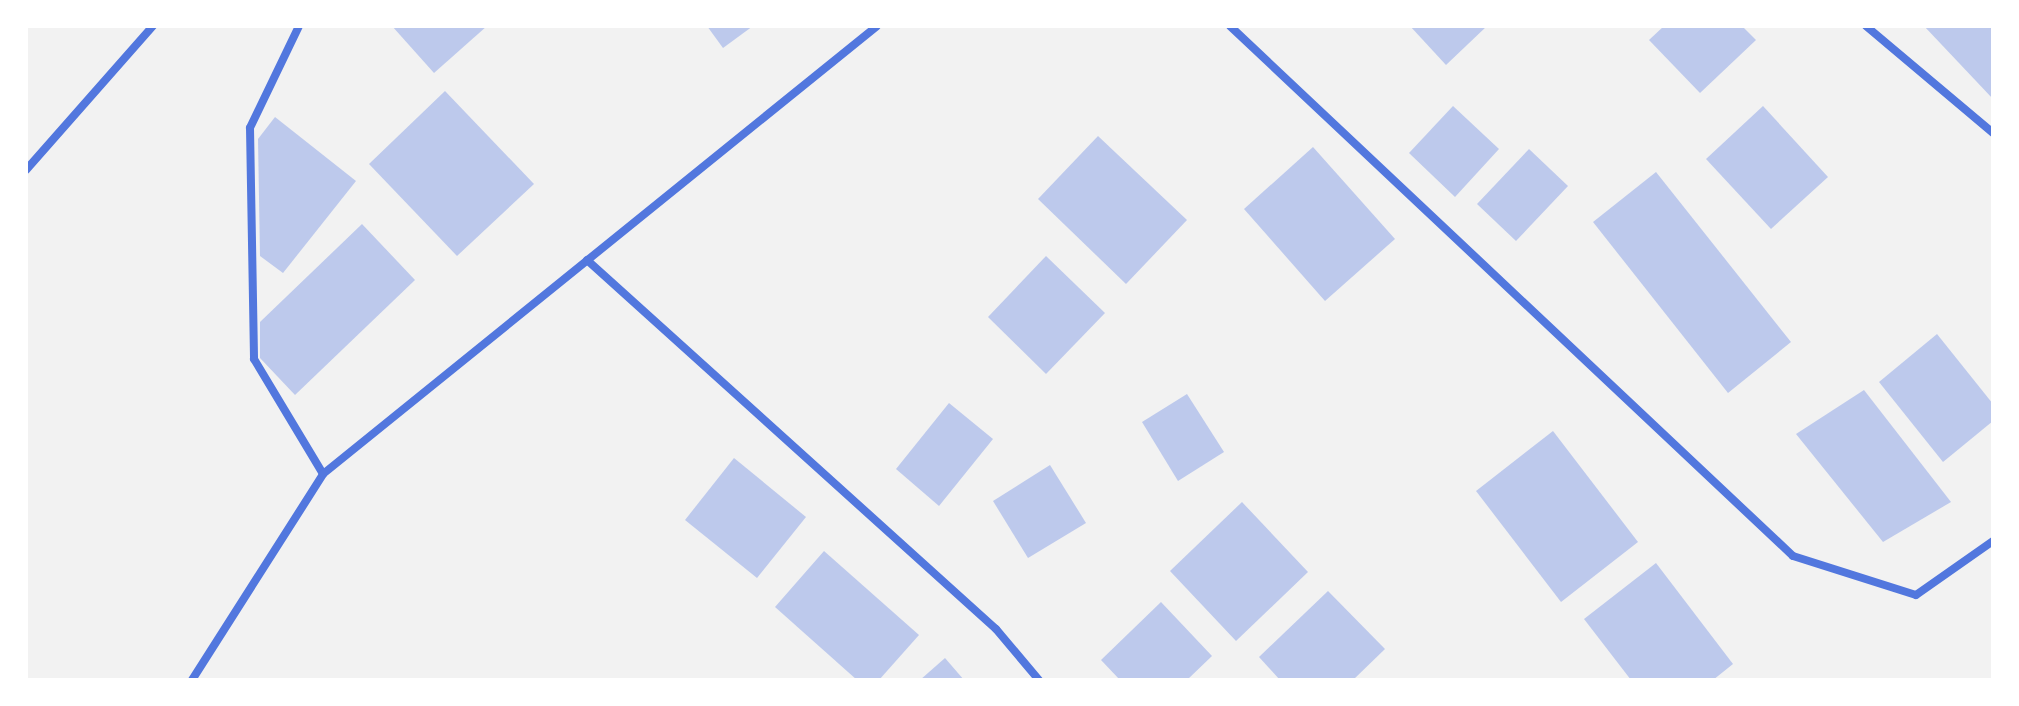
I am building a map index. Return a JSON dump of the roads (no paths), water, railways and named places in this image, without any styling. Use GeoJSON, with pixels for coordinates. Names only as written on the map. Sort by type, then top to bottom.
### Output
{"type":"FeatureCollection","features":[{"type":"Feature","properties":{"kind":"street"},"geometry":{"type":"LineString","coordinates":[[26,170],[153,26]]}},
{"type":"Feature","properties":{"kind":"street"},"geometry":{"type":"LineString","coordinates":[[299,26],[250,128],[254,359],[323,474]]}},
{"type":"Feature","properties":{"kind":"street"},"geometry":{"type":"LineString","coordinates":[[192,680],[323,474],[877,26]]}},
{"type":"Feature","properties":{"kind":"street"},"geometry":{"type":"LineString","coordinates":[[1230,26],[1793,556],[1916,595],[1993,541]]}},
{"type":"Feature","properties":{"kind":"street"},"geometry":{"type":"LineString","coordinates":[[1866,26],[1993,133]]}},
{"type":"Feature","properties":{"kind":"street"},"geometry":{"type":"LineString","coordinates":[[587,260],[996,629],[1039,680]]}}]}
